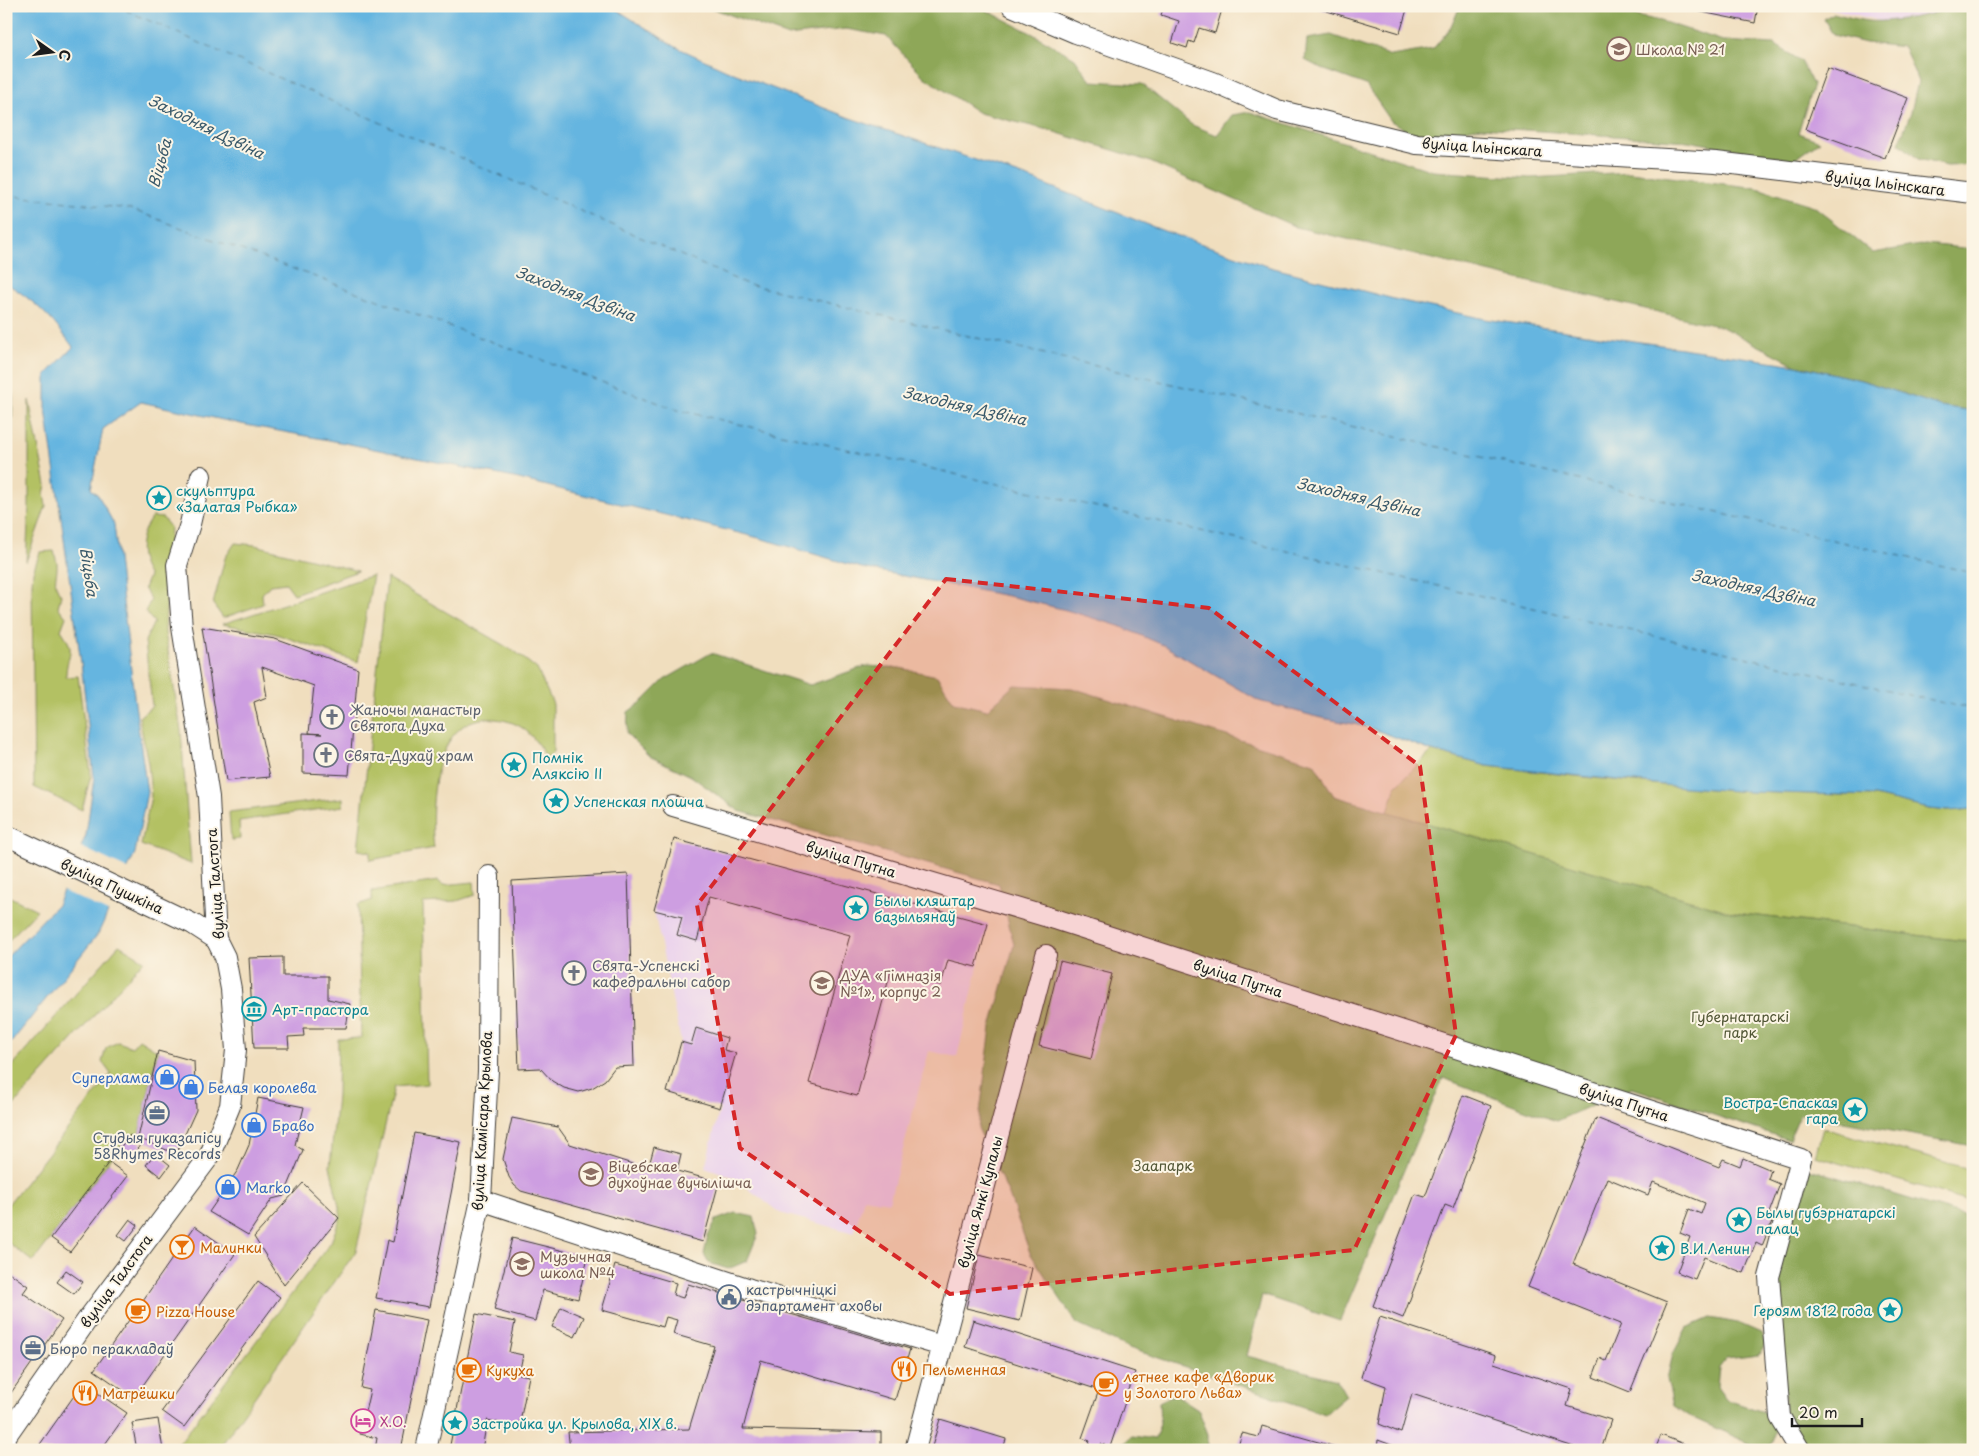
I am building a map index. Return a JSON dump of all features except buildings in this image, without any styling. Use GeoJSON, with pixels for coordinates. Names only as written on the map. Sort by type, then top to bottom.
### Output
{"type":"FeatureCollection","features":[{"type":"Feature","properties":{"kind":"street","name":"вуліца Ільінскага"},"geometry":{"type":"LineString","coordinates":[[1012,6],[1076,33],[1213,82],[1277,110],[1417,144],[1716,162],[1973,193]]}},
{"type":"Feature","properties":{"kind":"street","name":"вуліца Талстога"},"geometry":{"type":"LineString","coordinates":[[6,1436],[87,1320],[209,1158],[230,1106],[236,1050],[233,1015],[225,957],[216,939],[209,797],[182,627],[177,565],[201,476]]}},
{"type":"Feature","properties":{"kind":"street","name":"вуліца Путна"},"geometry":{"type":"LineString","coordinates":[[673,806],[1058,920],[1801,1159],[1769,1277],[1780,1417],[1800,1450]]}},
{"type":"Feature","properties":{"kind":"street","name":"вуліца Пушкіна"},"geometry":{"type":"LineString","coordinates":[[10,837],[193,924],[216,939]]}},
{"type":"Feature","properties":{"kind":"street","name":"вуліца Камісара Крылова"},"geometry":{"type":"LineString","coordinates":[[426,1450],[481,1200],[488,1071],[489,876]]}},
{"type":"Feature","properties":{"kind":"street","name":"вуліца Янкі Купалы"},"geometry":{"type":"LineString","coordinates":[[915,1450],[1046,955]]}},
{"type":"Feature","properties":{"kind":"street"},"geometry":{"type":"LineString","coordinates":[[481,1200],[750,1289],[942,1346]]}},
{"type":"Feature","properties":{"kind":"highlighted area"},"geometry":{"type":"Polygon","coordinates":[[[946,579],[1209,608],[1420,766],[1456,1035],[1354,1250],[950,1294],[740,1148],[697,905],[946,579]]]}},
{"type":"Feature","properties":{"kind":"shaded area"},"geometry":{"type":"Polygon","coordinates":[[[1821,6],[1957,6],[1949,38],[1821,6]]]}},
{"type":"Feature","properties":{"kind":"shaded area","name":"ДУА «Гімназія №1», корпус 2"},"geometry":{"type":"Polygon","coordinates":[[[674,839],[988,924],[957,1057],[929,1051],[889,1202],[864,1198],[854,1233],[780,1213],[733,1177],[705,1167],[720,1108],[667,1092],[681,1042],[654,910],[674,839]]]}},
{"type":"Feature","properties":{"kind":"shaded area"},"geometry":{"type":"Polygon","coordinates":[[[1412,1394],[1552,1439],[1548,1450],[1377,1450],[1379,1424],[1412,1394]]]}},
{"type":"Feature","properties":{"kind":"green space"},"geometry":{"type":"Polygon","coordinates":[[[706,6],[978,6],[1075,58],[1091,81],[1142,84],[1192,125],[1217,135],[1232,115],[1250,112],[1433,171],[1530,178],[1630,172],[1757,188],[1814,206],[1873,253],[1926,244],[1973,249],[1973,411],[1940,406],[1861,380],[1796,365],[1722,327],[1296,227],[1148,161],[1048,130],[979,113],[924,77],[886,36],[846,29],[788,36],[706,6]]]}},
{"type":"Feature","properties":{"kind":"green space","name":"Школа № 21"},"geometry":{"type":"Polygon","coordinates":[[[1460,6],[1588,6],[1661,21],[1723,41],[1774,44],[1801,61],[1813,85],[1798,133],[1820,141],[1793,160],[1688,141],[1481,127],[1420,139],[1391,121],[1366,85],[1322,69],[1305,60],[1307,39],[1331,35],[1391,56],[1433,49],[1451,27],[1460,6]]]}},
{"type":"Feature","properties":{"kind":"green space"},"geometry":{"type":"Polygon","coordinates":[[[1953,6],[1973,6],[1973,165],[1947,166],[1918,159],[1899,143],[1911,112],[1918,82],[1904,47],[1866,43],[1833,35],[1824,19],[1833,13],[1868,21],[1886,21],[1912,18],[1953,6]]]}},
{"type":"Feature","properties":{"kind":"green space"},"geometry":{"type":"Polygon","coordinates":[[[6,383],[13,396],[8,570],[6,573],[6,383]]]}},
{"type":"Feature","properties":{"kind":"green space"},"geometry":{"type":"Polygon","coordinates":[[[29,400],[46,485],[44,494],[46,506],[26,562],[29,506],[29,400]]]}},
{"type":"Feature","properties":{"kind":"green space"},"geometry":{"type":"Polygon","coordinates":[[[152,517],[163,518],[170,527],[165,632],[181,731],[191,864],[141,845],[151,796],[148,763],[139,717],[152,706],[145,641],[154,622],[145,612],[151,600],[144,588],[149,576],[142,561],[140,546],[147,524],[152,517]]]}},
{"type":"Feature","properties":{"kind":"green space"},"geometry":{"type":"Polygon","coordinates":[[[235,543],[255,545],[358,571],[294,594],[286,583],[270,585],[262,594],[263,604],[223,618],[213,604],[225,558],[235,543]]]}},
{"type":"Feature","properties":{"kind":"green space"},"geometry":{"type":"Polygon","coordinates":[[[54,551],[57,563],[56,586],[61,595],[58,607],[66,617],[61,630],[70,649],[66,677],[78,676],[91,775],[82,810],[34,787],[32,583],[33,572],[40,552],[54,551]]]}},
{"type":"Feature","properties":{"kind":"green space"},"geometry":{"type":"Polygon","coordinates":[[[373,575],[358,662],[276,634],[222,624],[373,575]]]}},
{"type":"Feature","properties":{"kind":"green space"},"geometry":{"type":"Polygon","coordinates":[[[387,578],[517,653],[537,669],[553,704],[553,753],[547,758],[532,736],[513,723],[495,719],[474,720],[459,730],[447,745],[439,764],[433,809],[434,848],[370,860],[370,852],[358,850],[387,578]]]}},
{"type":"Feature","properties":{"kind":"green space"},"geometry":{"type":"Polygon","coordinates":[[[711,653],[810,685],[866,666],[900,668],[937,676],[954,702],[987,710],[1014,685],[1072,688],[1314,763],[1334,796],[1734,913],[1973,942],[1973,1146],[1800,1114],[1789,1140],[1632,1088],[1556,1121],[1443,1078],[1340,1321],[1262,1295],[1247,1356],[1337,1380],[1346,1396],[1325,1414],[1129,1348],[1077,1324],[1030,1253],[1009,1195],[978,1128],[991,1027],[1014,945],[999,884],[739,811],[691,776],[649,756],[627,734],[628,712],[643,701],[664,680],[711,653]]]}},
{"type":"Feature","properties":{"kind":"green space"},"geometry":{"type":"Polygon","coordinates":[[[1432,751],[1487,766],[1592,778],[1749,792],[1875,796],[1929,809],[1948,811],[1973,809],[1973,942],[1734,913],[1388,812],[1396,786],[1432,751]]]}},
{"type":"Feature","properties":{"kind":"green space"},"geometry":{"type":"Polygon","coordinates":[[[343,798],[343,806],[239,821],[240,839],[231,840],[229,812],[343,798]]]}},
{"type":"Feature","properties":{"kind":"green space"},"geometry":{"type":"Polygon","coordinates":[[[438,881],[443,885],[474,882],[475,895],[457,901],[423,903],[427,1084],[394,1087],[356,1251],[218,1450],[174,1450],[331,1242],[341,1216],[330,1166],[337,1096],[338,1039],[361,1038],[358,905],[372,900],[372,891],[438,881]]]}},
{"type":"Feature","properties":{"kind":"green space"},"geometry":{"type":"Polygon","coordinates":[[[6,895],[37,910],[6,943],[6,895]]]}},
{"type":"Feature","properties":{"kind":"green space"},"geometry":{"type":"Polygon","coordinates":[[[119,945],[144,960],[6,1114],[6,1073],[119,945]]]}},
{"type":"Feature","properties":{"kind":"green space"},"geometry":{"type":"Polygon","coordinates":[[[139,1039],[158,1051],[138,1138],[129,1135],[33,1262],[6,1241],[6,1207],[111,1074],[102,1062],[106,1048],[118,1042],[132,1047],[139,1039]]]}},
{"type":"Feature","properties":{"kind":"green space"},"geometry":{"type":"Polygon","coordinates":[[[1823,1128],[1973,1170],[1973,1202],[1815,1156],[1823,1128]]]}},
{"type":"Feature","properties":{"kind":"green space"},"geometry":{"type":"Polygon","coordinates":[[[1806,1168],[1973,1218],[1973,1450],[1807,1450],[1786,1415],[1775,1265],[1806,1168]]]}},
{"type":"Feature","properties":{"kind":"green space"},"geometry":{"type":"Polygon","coordinates":[[[735,1213],[754,1217],[758,1234],[747,1261],[728,1269],[709,1263],[704,1254],[708,1236],[716,1220],[735,1213]]]}},
{"type":"Feature","properties":{"kind":"green space"},"geometry":{"type":"Polygon","coordinates":[[[1710,1318],[1738,1323],[1761,1333],[1765,1344],[1760,1355],[1726,1359],[1719,1368],[1717,1386],[1727,1400],[1770,1414],[1776,1428],[1773,1443],[1762,1449],[1693,1418],[1673,1406],[1667,1379],[1673,1354],[1687,1328],[1710,1318]]]}},
{"type":"Feature","properties":{"kind":"green space"},"geometry":{"type":"Polygon","coordinates":[[[1175,1394],[1198,1409],[1208,1434],[1208,1450],[1118,1450],[1117,1448],[1132,1436],[1155,1439],[1160,1424],[1159,1402],[1175,1394]]]}},
{"type":"Feature","properties":{"kind":"water"},"geometry":{"type":"Polygon","coordinates":[[[6,6],[611,6],[676,47],[731,72],[850,118],[1026,177],[1164,231],[1270,267],[1398,300],[1485,319],[1796,365],[1861,380],[1940,406],[1973,411],[1973,809],[1948,811],[1929,809],[1875,796],[1749,792],[1673,786],[1487,766],[1432,751],[1368,727],[1317,717],[1259,701],[1163,645],[1119,626],[1066,610],[1013,597],[862,568],[759,538],[519,479],[345,443],[246,425],[141,402],[103,429],[91,489],[98,495],[114,524],[147,792],[135,853],[98,934],[6,1049],[6,958],[57,905],[86,835],[94,778],[81,663],[46,409],[46,375],[73,347],[43,311],[6,283],[6,6]]]}},
{"type":"Feature","properties":{"kind":"pier"},"geometry":{"type":"Polygon","coordinates":[[[79,846],[130,870],[110,913],[61,890],[79,846]]]}},
{"type":"Feature","properties":{"kind":"ferry route"},"geometry":{"type":"LineString","coordinates":[[116,6],[744,283],[1973,573]]}},
{"type":"Feature","properties":{"kind":"ferry route"},"geometry":{"type":"LineString","coordinates":[[6,195],[130,209],[678,410],[1957,706],[1973,706]]}},
{"type":"Feature","properties":{"kind":"place","name":"Школа № 21"},"geometry":{"type":"Point","coordinates":[1619,49]}},
{"type":"Feature","properties":{"kind":"place","name":"скульптура «Залатая Рыбка»"},"geometry":{"type":"Point","coordinates":[159,498]}},
{"type":"Feature","properties":{"kind":"place","name":"Жаночы манастыр Святога Духа"},"geometry":{"type":"Point","coordinates":[332,717]}},
{"type":"Feature","properties":{"kind":"place","name":"Свята-Духаў храм"},"geometry":{"type":"Point","coordinates":[326,755]}},
{"type":"Feature","properties":{"kind":"place","name":"Помнік Аляксію II"},"geometry":{"type":"Point","coordinates":[514,765]}},
{"type":"Feature","properties":{"kind":"place","name":"Успенская плошча"},"geometry":{"type":"Point","coordinates":[556,801]}},
{"type":"Feature","properties":{"kind":"place","name":"Былы кляштар базыльянаў"},"geometry":{"type":"Point","coordinates":[856,908]}},
{"type":"Feature","properties":{"kind":"place","name":"Свята-Успенскі кафедральны сабор"},"geometry":{"type":"Point","coordinates":[574,973]}},
{"type":"Feature","properties":{"kind":"place","name":"ДУА «Гімназія №1», корпус 2"},"geometry":{"type":"Point","coordinates":[822,983]}},
{"type":"Feature","properties":{"kind":"place","name":"Арт-прастора"},"geometry":{"type":"Point","coordinates":[254,1009]}},
{"type":"Feature","properties":{"kind":"place","name":"Суперлама"},"geometry":{"type":"Point","coordinates":[167,1077]}},
{"type":"Feature","properties":{"kind":"place","name":"Белая королева"},"geometry":{"type":"Point","coordinates":[191,1087]}},
{"type":"Feature","properties":{"kind":"place","name":"Востра-Спаская гара"},"geometry":{"type":"Point","coordinates":[1855,1110]}},
{"type":"Feature","properties":{"kind":"place","name":"Студыя гуказапісу 58Rhymes Records"},"geometry":{"type":"Point","coordinates":[157,1113]}},
{"type":"Feature","properties":{"kind":"place","name":"Браво"},"geometry":{"type":"Point","coordinates":[254,1125]}},
{"type":"Feature","properties":{"kind":"place","name":"Віцебскае духоўнае вучылішча"},"geometry":{"type":"Point","coordinates":[591,1174]}},
{"type":"Feature","properties":{"kind":"place","name":"Marko"},"geometry":{"type":"Point","coordinates":[228,1187]}},
{"type":"Feature","properties":{"kind":"place","name":"Былы губэрнатарскі палац"},"geometry":{"type":"Point","coordinates":[1739,1220]}},
{"type":"Feature","properties":{"kind":"place","name":"Малинки"},"geometry":{"type":"Point","coordinates":[182,1247]}},
{"type":"Feature","properties":{"kind":"place","name":"В.И.Ленин"},"geometry":{"type":"Point","coordinates":[1662,1248]}},
{"type":"Feature","properties":{"kind":"place","name":"Музычная школа №4"},"geometry":{"type":"Point","coordinates":[522,1264]}},
{"type":"Feature","properties":{"kind":"place","name":"кастрычніцкі дэпартамент аховы"},"geometry":{"type":"Point","coordinates":[729,1297]}},
{"type":"Feature","properties":{"kind":"place","name":"Героям 1812 года"},"geometry":{"type":"Point","coordinates":[1890,1310]}},
{"type":"Feature","properties":{"kind":"place","name":"Pizza House"},"geometry":{"type":"Point","coordinates":[138,1311]}},
{"type":"Feature","properties":{"kind":"place","name":"Бюро перакладаў"},"geometry":{"type":"Point","coordinates":[33,1348]}},
{"type":"Feature","properties":{"kind":"place","name":"Пельменная"},"geometry":{"type":"Point","coordinates":[904,1369]}},
{"type":"Feature","properties":{"kind":"place","name":"Кукуха"},"geometry":{"type":"Point","coordinates":[469,1370]}},
{"type":"Feature","properties":{"kind":"place","name":"летнее кафе «Дворик у Золотого Льва»"},"geometry":{"type":"Point","coordinates":[1106,1384]}},
{"type":"Feature","properties":{"kind":"place","name":"Матрёшки"},"geometry":{"type":"Point","coordinates":[85,1393]}},
{"type":"Feature","properties":{"kind":"place","name":"X.O."},"geometry":{"type":"Point","coordinates":[363,1421]}},
{"type":"Feature","properties":{"kind":"place","name":"Застройка ул. Крылова, XIX в."},"geometry":{"type":"Point","coordinates":[455,1423]}},
{"type":"Feature","properties":{"kind":"water label","name":"Заходняя Дзвіна"},"geometry":{"type":"Point","coordinates":[207,126]}},
{"type":"Feature","properties":{"kind":"water label","name":"Віцьба"},"geometry":{"type":"Point","coordinates":[159,163]}},
{"type":"Feature","properties":{"kind":"water label","name":"Заходняя Дзвіна"},"geometry":{"type":"Point","coordinates":[576,293]}},
{"type":"Feature","properties":{"kind":"water label","name":"Заходняя Дзвіна"},"geometry":{"type":"Point","coordinates":[965,405]}},
{"type":"Feature","properties":{"kind":"water label","name":"Заходняя Дзвіна"},"geometry":{"type":"Point","coordinates":[1359,496]}},
{"type":"Feature","properties":{"kind":"water label","name":"Віцьба"},"geometry":{"type":"Point","coordinates":[90,572]}},
{"type":"Feature","properties":{"kind":"water label","name":"Заходняя Дзвіна"},"geometry":{"type":"Point","coordinates":[1754,587]}},
{"type":"Feature","properties":{"kind":"park label","name":"Губернатарскі парк"},"geometry":{"type":"Point","coordinates":[1740,1024]}},
{"type":"Feature","properties":{"kind":"park label","name":"Заапарк"},"geometry":{"type":"Point","coordinates":[1163,1165]}}]}
